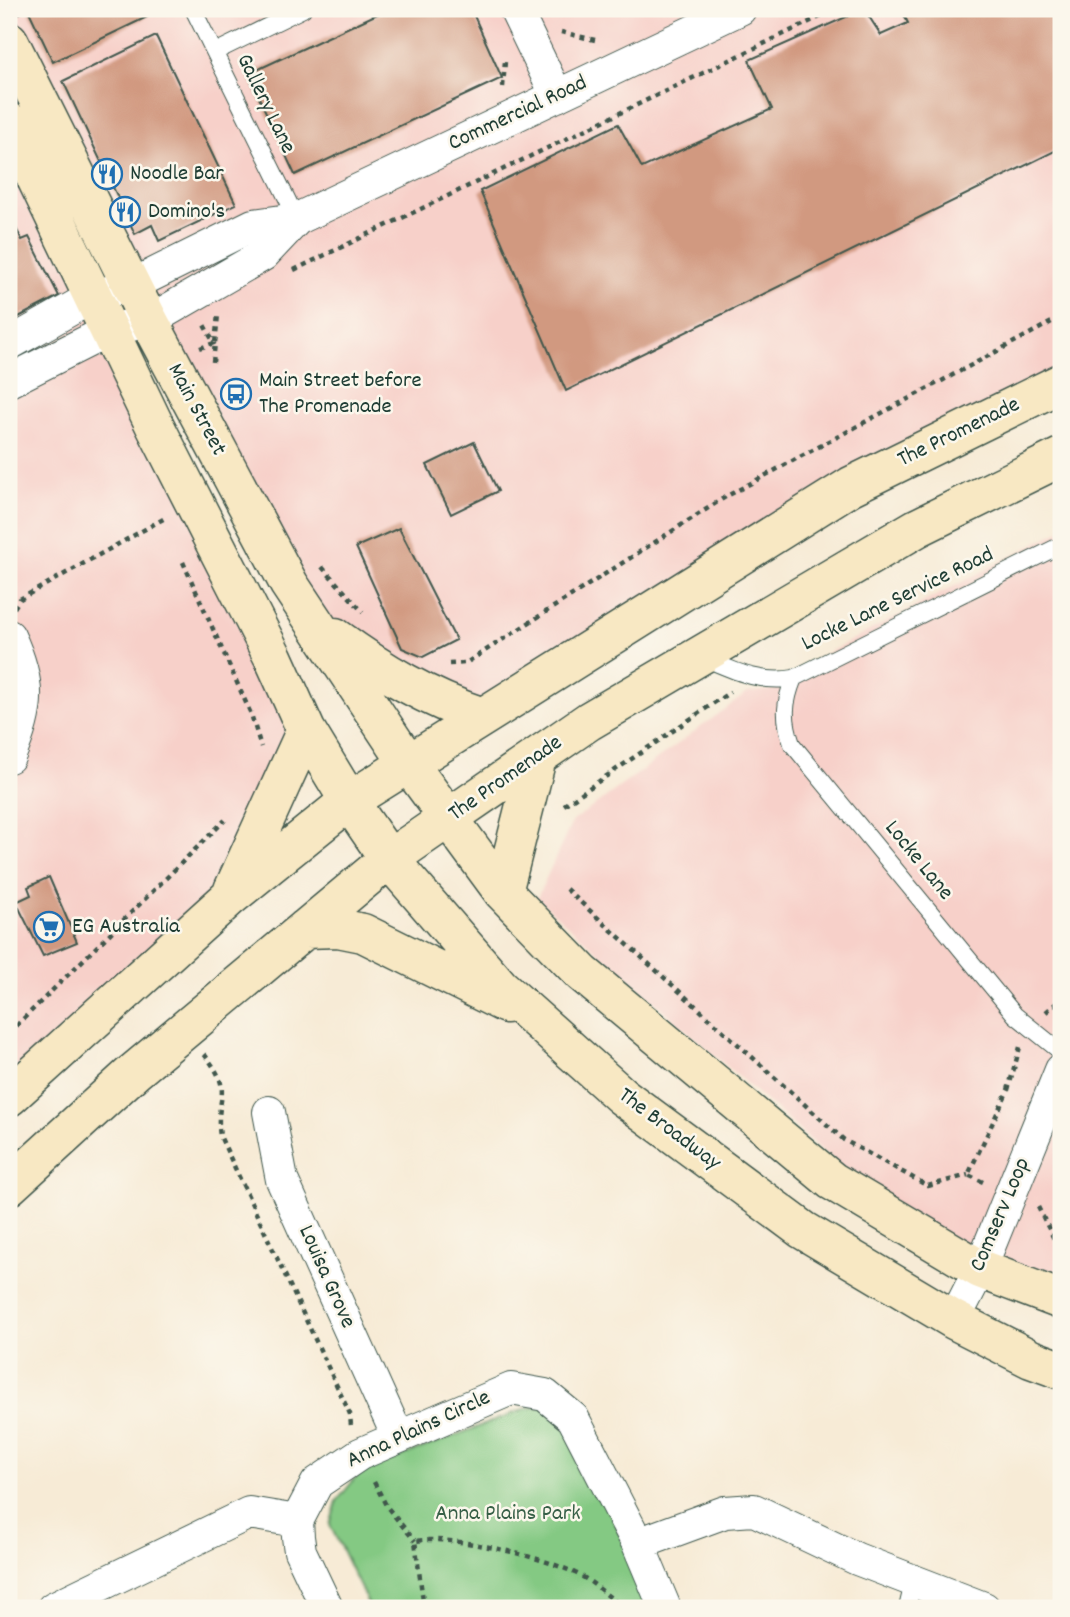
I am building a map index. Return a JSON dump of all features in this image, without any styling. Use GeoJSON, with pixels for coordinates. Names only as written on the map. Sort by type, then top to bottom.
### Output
{"type":"FeatureCollection","features":[{"type":"Feature","properties":{"kind":"main road","name":"Main Street"},"geometry":{"type":"LineString","coordinates":[[9,41],[149,321],[289,584],[408,764]]}},
{"type":"Feature","properties":{"kind":"main road","name":"Main Street"},"geometry":{"type":"LineString","coordinates":[[9,122],[273,657],[306,730],[349,802]]}},
{"type":"Feature","properties":{"kind":"main road","name":"The Promenade"},"geometry":{"type":"LineString","coordinates":[[9,1097],[25,1069],[230,897],[349,802],[851,486],[1061,383]]}},
{"type":"Feature","properties":{"kind":"main road","name":"The Promenade"},"geometry":{"type":"LineString","coordinates":[[9,1186],[184,1030],[389,859],[589,721],[917,528],[1061,457]]}},
{"type":"Feature","properties":{"kind":"main road"},"geometry":{"type":"LineString","coordinates":[[315,622],[388,675],[447,705],[483,717]]}},
{"type":"Feature","properties":{"kind":"main road"},"geometry":{"type":"LineString","coordinates":[[230,897],[306,730]]}},
{"type":"Feature","properties":{"kind":"main road"},"geometry":{"type":"LineString","coordinates":[[503,892],[537,758]]}},
{"type":"Feature","properties":{"kind":"main road"},"geometry":{"type":"LineString","coordinates":[[408,764],[503,892],[582,973],[832,1181],[980,1269],[1061,1300]]}},
{"type":"Feature","properties":{"kind":"main road","name":"The Broadway"},"geometry":{"type":"LineString","coordinates":[[349,802],[389,859],[500,987],[622,1096],[803,1230],[954,1320],[1031,1359],[1061,1370]]}},
{"type":"Feature","properties":{"kind":"main road"},"geometry":{"type":"LineString","coordinates":[[305,929],[338,928],[363,933],[531,1015]]}},
{"type":"Feature","properties":{"kind":"street"},"geometry":{"type":"LineString","coordinates":[[515,9],[557,96]]}},
{"type":"Feature","properties":{"kind":"street","name":"Commercial Road"},"geometry":{"type":"LineString","coordinates":[[9,344],[94,296],[132,285],[253,225],[297,219],[740,9]]}},
{"type":"Feature","properties":{"kind":"street","name":"Commercial Road"},"geometry":{"type":"LineString","coordinates":[[9,382],[110,330],[149,321],[263,256],[297,219]]}},
{"type":"Feature","properties":{"kind":"street"},"geometry":{"type":"LineString","coordinates":[[9,636],[22,664],[27,703],[9,757]]}},
{"type":"Feature","properties":{"kind":"street","name":"Comserv Loop"},"geometry":{"type":"LineString","coordinates":[[954,1320],[980,1269],[1061,1070]]}},
{"type":"Feature","properties":{"kind":"street","name":"Louisa Grove"},"geometry":{"type":"LineString","coordinates":[[269,1112],[282,1180],[398,1437]]}},
{"type":"Feature","properties":{"kind":"street","name":"Anna Plains Circle"},"geometry":{"type":"LineString","coordinates":[[297,1521],[317,1483],[360,1454],[501,1392],[541,1379],[573,1418],[638,1544],[665,1608]]}},
{"type":"Feature","properties":{"kind":"street"},"geometry":{"type":"LineString","coordinates":[[638,1544],[724,1512],[754,1510],[770,1515],[910,1596],[984,1608]]}},
{"type":"Feature","properties":{"kind":"street"},"geometry":{"type":"LineString","coordinates":[[53,1608],[248,1513],[297,1521],[300,1551],[327,1608]]}},
{"type":"Feature","properties":{"kind":"lane","name":"Gallery Lane"},"geometry":{"type":"LineString","coordinates":[[193,9],[297,219]]}},
{"type":"Feature","properties":{"kind":"lane"},"geometry":{"type":"LineString","coordinates":[[215,52],[303,9]]}},
{"type":"Feature","properties":{"kind":"lane","name":"Locke Lane Service Road"},"geometry":{"type":"LineString","coordinates":[[699,656],[751,678],[772,681],[794,678],[1061,545]]}},
{"type":"Feature","properties":{"kind":"lane","name":"Locke Lane"},"geometry":{"type":"LineString","coordinates":[[794,678],[784,703],[785,723],[792,744],[1015,1015],[1061,1052]]}},
{"type":"Feature","properties":{"kind":"path"},"geometry":{"type":"LineString","coordinates":[[282,275],[836,9]]}},
{"type":"Feature","properties":{"kind":"path"},"geometry":{"type":"LineString","coordinates":[[556,20],[561,32],[595,40]]}},
{"type":"Feature","properties":{"kind":"path"},"geometry":{"type":"LineString","coordinates":[[218,370],[212,359],[219,305]]}},
{"type":"Feature","properties":{"kind":"path"},"geometry":{"type":"LineString","coordinates":[[440,665],[466,663],[727,496],[1061,317]]}},
{"type":"Feature","properties":{"kind":"path"},"geometry":{"type":"LineString","coordinates":[[9,616],[20,599],[195,502]]}},
{"type":"Feature","properties":{"kind":"path"},"geometry":{"type":"LineString","coordinates":[[314,558],[370,621]]}},
{"type":"Feature","properties":{"kind":"path"},"geometry":{"type":"LineString","coordinates":[[9,1033],[228,816]]}},
{"type":"Feature","properties":{"kind":"path"},"geometry":{"type":"LineString","coordinates":[[566,889],[844,1140],[928,1185],[968,1175]]}},
{"type":"Feature","properties":{"kind":"path"},"geometry":{"type":"LineString","coordinates":[[184,1030],[215,1067],[225,1092],[218,1117],[220,1136],[350,1414],[352,1442],[387,1507],[415,1541],[424,1608]]}},
{"type":"Feature","properties":{"kind":"path"},"geometry":{"type":"LineString","coordinates":[[415,1541],[436,1538],[548,1561],[578,1574],[624,1608]]}},
{"type":"Feature","properties":{"kind":"shaded area"},"geometry":{"type":"Polygon","coordinates":[[[9,9],[1061,9],[1061,383],[483,717],[315,622],[9,41],[9,9]]]}},
{"type":"Feature","properties":{"kind":"shaded area"},"geometry":{"type":"Polygon","coordinates":[[[9,124],[169,451],[256,669],[306,730],[230,897],[9,1097],[9,124]]]}},
{"type":"Feature","properties":{"kind":"shaded area"},"geometry":{"type":"Polygon","coordinates":[[[1061,530],[1061,1314],[966,1278],[537,898],[572,822],[747,693],[783,688],[810,662],[1061,530]]]}},
{"type":"Feature","properties":{"kind":"green space","name":"Anna Plains Park"},"geometry":{"type":"Polygon","coordinates":[[[547,1406],[570,1426],[655,1608],[370,1608],[330,1525],[337,1501],[360,1472],[527,1408],[547,1406]]]}},
{"type":"Feature","properties":{"kind":"building"},"geometry":{"type":"Polygon","coordinates":[[[11,9],[28,9],[14,16],[11,9]]]}},
{"type":"Feature","properties":{"kind":"building"},"geometry":{"type":"Polygon","coordinates":[[[28,9],[144,9],[147,17],[53,62],[28,9]]]}},
{"type":"Feature","properties":{"kind":"building"},"geometry":{"type":"Polygon","coordinates":[[[388,9],[471,9],[502,78],[295,175],[248,74],[388,9]]]}},
{"type":"Feature","properties":{"kind":"building"},"geometry":{"type":"Polygon","coordinates":[[[864,9],[881,35],[908,23],[901,9],[1061,9],[1061,148],[566,391],[480,191],[618,124],[642,168],[772,109],[749,60],[864,9]]]}},
{"type":"Feature","properties":{"kind":"building"},"geometry":{"type":"Polygon","coordinates":[[[156,36],[236,204],[159,241],[152,225],[135,234],[63,81],[156,36]]]}},
{"type":"Feature","properties":{"kind":"building"},"geometry":{"type":"Polygon","coordinates":[[[9,215],[22,240],[29,237],[59,296],[9,322],[9,215]]]}},
{"type":"Feature","properties":{"kind":"building"},"geometry":{"type":"Polygon","coordinates":[[[474,442],[498,491],[451,514],[427,465],[474,442]]]}},
{"type":"Feature","properties":{"kind":"building"},"geometry":{"type":"Polygon","coordinates":[[[399,528],[456,640],[423,657],[402,648],[356,547],[399,528]]]}},
{"type":"Feature","properties":{"kind":"building","name":"EG Australia"},"geometry":{"type":"Polygon","coordinates":[[[49,877],[77,942],[43,956],[16,902],[31,895],[28,887],[49,877]]]}},
{"type":"Feature","properties":{"kind":"place","name":"Noodle Bar"},"geometry":{"type":"Point","coordinates":[107,174]}},
{"type":"Feature","properties":{"kind":"place","name":"Domino's"},"geometry":{"type":"Point","coordinates":[125,212]}},
{"type":"Feature","properties":{"kind":"place","name":"Main Street before The Promenade"},"geometry":{"type":"Point","coordinates":[236,394]}},
{"type":"Feature","properties":{"kind":"place","name":"EG Australia"},"geometry":{"type":"Point","coordinates":[49,927]}}]}
